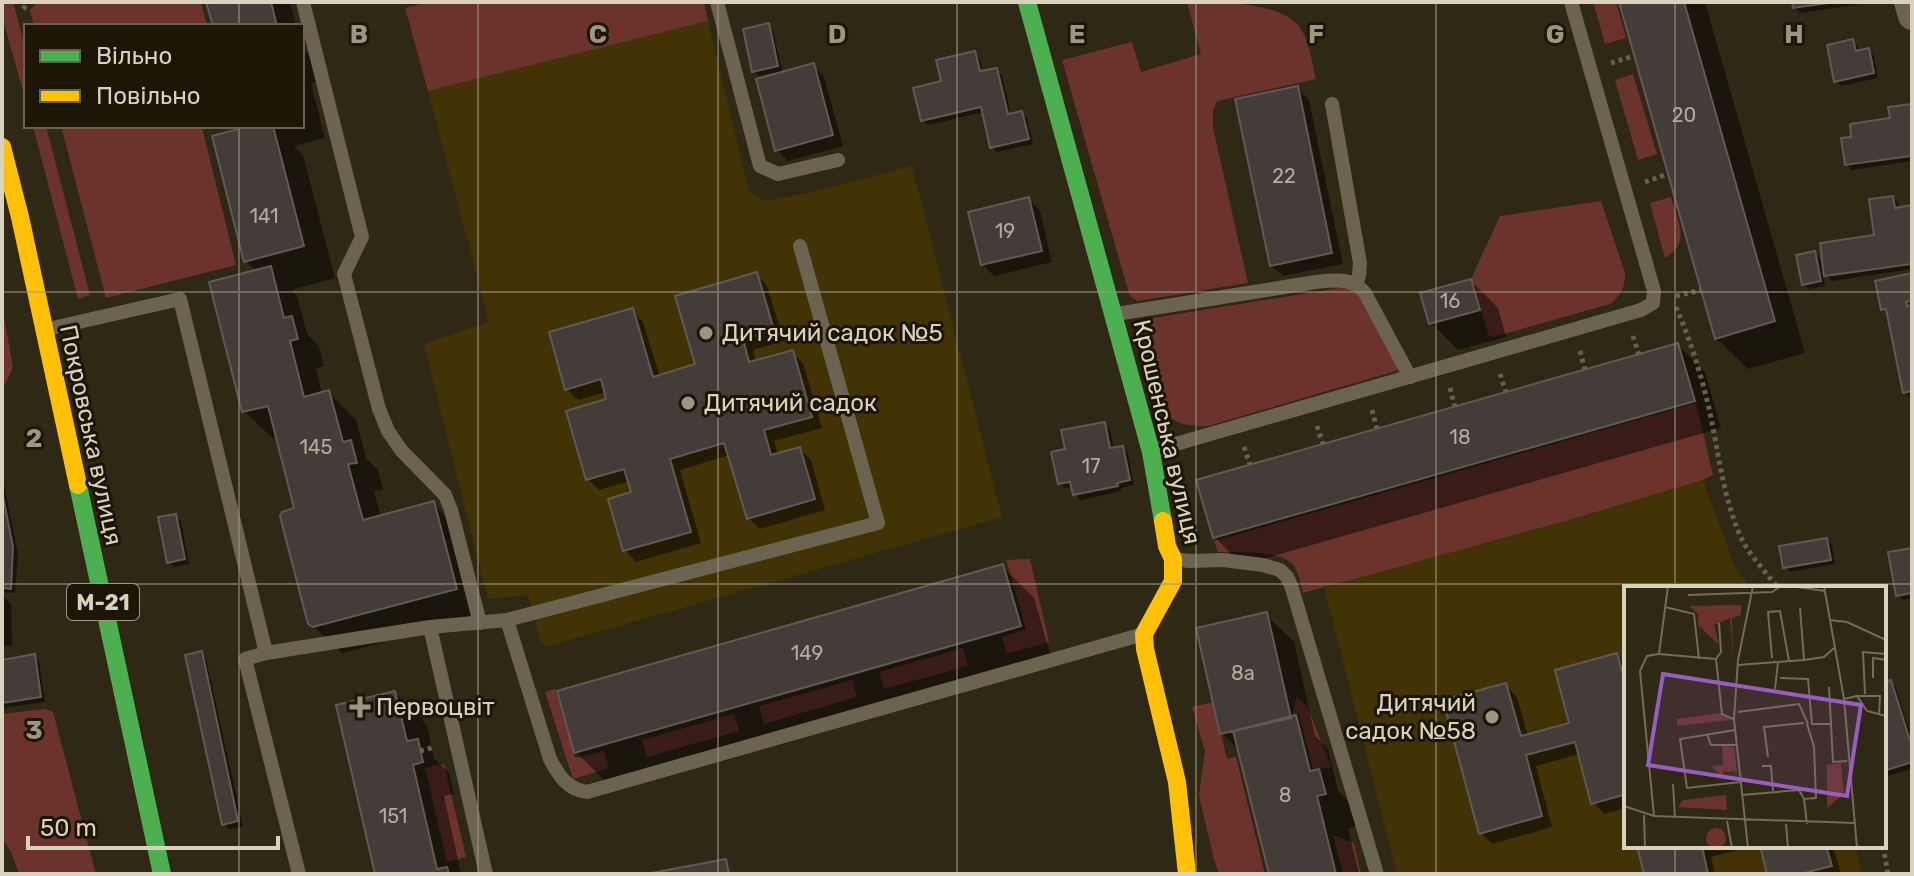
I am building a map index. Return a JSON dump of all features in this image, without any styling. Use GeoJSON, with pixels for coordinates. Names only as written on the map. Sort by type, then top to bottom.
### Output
{"type":"FeatureCollection","features":[{"type":"Feature","properties":{"kind":"main road","name":"Крошенська вулиця"},"geometry":{"type":"LineString","coordinates":[[1027,2],[1151,452],[1167,546],[1173,559],[1173,581],[1144,634]]}},
{"type":"Feature","properties":{"kind":"main road","name":"Покровська вулиця"},"geometry":{"type":"LineString","coordinates":[[2,147],[20,217],[162,874]]}},
{"type":"Feature","properties":{"kind":"main road"},"geometry":{"type":"LineString","coordinates":[[1144,634],[1180,799],[1187,874]]}},
{"type":"Feature","properties":{"kind":"street"},"geometry":{"type":"LineString","coordinates":[[1908,2],[1912,16]]}},
{"type":"Feature","properties":{"kind":"lane"},"geometry":{"type":"LineString","coordinates":[[303,2],[362,237],[344,274],[379,409],[388,431],[401,450],[445,495],[480,623]]}},
{"type":"Feature","properties":{"kind":"lane"},"geometry":{"type":"LineString","coordinates":[[717,2],[760,166],[778,174],[838,160]]}},
{"type":"Feature","properties":{"kind":"lane"},"geometry":{"type":"LineString","coordinates":[[1151,452],[1641,310],[1653,303],[1654,291],[1571,2]]}},
{"type":"Feature","properties":{"kind":"lane"},"geometry":{"type":"LineString","coordinates":[[1332,104],[1360,263],[1356,284]]}},
{"type":"Feature","properties":{"kind":"lane"},"geometry":{"type":"LineString","coordinates":[[299,874],[245,659],[430,627],[507,620],[878,523],[800,246]]}},
{"type":"Feature","properties":{"kind":"lane"},"geometry":{"type":"LineString","coordinates":[[1114,315],[1316,282],[1351,281],[1365,293],[1410,377]]}},
{"type":"Feature","properties":{"kind":"lane"},"geometry":{"type":"LineString","coordinates":[[44,330],[180,299],[266,653]]}},
{"type":"Feature","properties":{"kind":"lane"},"geometry":{"type":"LineString","coordinates":[[1173,559],[1263,565],[1280,570],[1287,577],[1377,874]]}},
{"type":"Feature","properties":{"kind":"lane"},"geometry":{"type":"LineString","coordinates":[[507,620],[550,759],[567,785],[587,792],[1144,634]]}},
{"type":"Feature","properties":{"kind":"lane"},"geometry":{"type":"LineString","coordinates":[[430,627],[486,874]]}},
{"type":"Feature","properties":{"kind":"path"},"geometry":{"type":"LineString","coordinates":[[23,9],[29,2]]}},
{"type":"Feature","properties":{"kind":"path"},"geometry":{"type":"LineString","coordinates":[[1606,64],[1634,56]]}},
{"type":"Feature","properties":{"kind":"path"},"geometry":{"type":"LineString","coordinates":[[1640,183],[1668,174]]}},
{"type":"Feature","properties":{"kind":"path"},"geometry":{"type":"LineString","coordinates":[[1672,297],[1691,342],[1708,402],[1721,476],[1738,532],[1776,586]]}},
{"type":"Feature","properties":{"kind":"path"},"geometry":{"type":"LineString","coordinates":[[1630,327],[1639,355]]}},
{"type":"Feature","properties":{"kind":"path"},"geometry":{"type":"LineString","coordinates":[[1577,342],[1585,370]]}},
{"type":"Feature","properties":{"kind":"path"},"geometry":{"type":"LineString","coordinates":[[1498,365],[1506,392]]}},
{"type":"Feature","properties":{"kind":"path"},"geometry":{"type":"LineString","coordinates":[[1447,379],[1455,407]]}},
{"type":"Feature","properties":{"kind":"path"},"geometry":{"type":"LineString","coordinates":[[1883,848],[1888,874]]}},
{"type":"Feature","properties":{"kind":"shaded area"},"geometry":{"type":"Polygon","coordinates":[[[2,2],[13,2],[24,43],[24,95],[2,16],[2,2]]]}},
{"type":"Feature","properties":{"kind":"shaded area"},"geometry":{"type":"Polygon","coordinates":[[[37,2],[201,2],[206,24],[34,24],[30,10],[37,2]]]}},
{"type":"Feature","properties":{"kind":"shaded area"},"geometry":{"type":"Polygon","coordinates":[[[430,2],[704,2],[708,21],[428,91],[405,8],[430,2]]]}},
{"type":"Feature","properties":{"kind":"shaded area"},"geometry":{"type":"Polygon","coordinates":[[[1187,2],[1246,4],[1288,17],[1298,25],[1305,37],[1316,79],[1217,101],[1213,111],[1213,128],[1248,283],[1138,301],[1129,294],[1062,60],[1132,42],[1141,72],[1201,54],[1187,2]]]}},
{"type":"Feature","properties":{"kind":"shaded area"},"geometry":{"type":"Polygon","coordinates":[[[1593,2],[1616,2],[1626,38],[1605,44],[1593,2]]]}},
{"type":"Feature","properties":{"kind":"shaded area","name":"Дитячий садок №5"},"geometry":{"type":"Polygon","coordinates":[[[708,21],[749,192],[765,201],[912,166],[1002,517],[548,646],[541,643],[528,595],[488,599],[424,344],[489,322],[428,91],[708,21]]]}},
{"type":"Feature","properties":{"kind":"shaded area"},"geometry":{"type":"Polygon","coordinates":[[[1633,74],[1657,154],[1638,160],[1615,80],[1633,74]]]}},
{"type":"Feature","properties":{"kind":"shaded area"},"geometry":{"type":"Polygon","coordinates":[[[34,128],[47,128],[90,295],[78,299],[34,128]]]}},
{"type":"Feature","properties":{"kind":"shaded area"},"geometry":{"type":"Polygon","coordinates":[[[62,128],[202,128],[236,265],[106,298],[62,128]]]}},
{"type":"Feature","properties":{"kind":"shaded area"},"geometry":{"type":"Polygon","coordinates":[[[1671,197],[1679,222],[1680,238],[1673,252],[1665,258],[1650,203],[1671,197]]]}},
{"type":"Feature","properties":{"kind":"shaded area"},"geometry":{"type":"Polygon","coordinates":[[[1601,201],[1625,273],[1623,287],[1617,297],[1610,304],[1489,336],[1471,279],[1500,216],[1601,201]]]}},
{"type":"Feature","properties":{"kind":"shaded area"},"geometry":{"type":"Polygon","coordinates":[[[1339,288],[1350,289],[1359,295],[1399,370],[1208,426],[1180,423],[1159,405],[1136,329],[1141,320],[1339,288]]]}},
{"type":"Feature","properties":{"kind":"shaded area"},"geometry":{"type":"Polygon","coordinates":[[[2,306],[13,367],[5,385],[2,371],[2,306]]]}},
{"type":"Feature","properties":{"kind":"shaded area"},"geometry":{"type":"Polygon","coordinates":[[[1696,403],[1713,475],[1569,520],[1303,593],[1295,568],[1284,558],[1218,552],[1214,541],[1696,403]]]}},
{"type":"Feature","properties":{"kind":"shaded area","name":"Дитячий садок №58"},"geometry":{"type":"Polygon","coordinates":[[[1703,480],[1736,569],[1749,586],[1624,586],[1624,848],[1856,848],[1862,874],[1397,874],[1324,587],[1703,480]]]}},
{"type":"Feature","properties":{"kind":"shaded area"},"geometry":{"type":"Polygon","coordinates":[[[1030,559],[1049,642],[1007,654],[1002,637],[1026,629],[1006,560],[1030,559]]]}},
{"type":"Feature","properties":{"kind":"shaded area"},"geometry":{"type":"Polygon","coordinates":[[[963,648],[968,666],[884,689],[879,672],[963,648]]]}},
{"type":"Feature","properties":{"kind":"shaded area"},"geometry":{"type":"Polygon","coordinates":[[[852,680],[857,697],[764,724],[759,706],[852,680]]]}},
{"type":"Feature","properties":{"kind":"shaded area"},"geometry":{"type":"Polygon","coordinates":[[[555,689],[575,758],[604,751],[609,768],[573,779],[545,692],[555,689]]]}},
{"type":"Feature","properties":{"kind":"shaded area"},"geometry":{"type":"Polygon","coordinates":[[[1297,697],[1308,708],[1331,767],[1313,769],[1298,712],[1291,718],[1297,697]]]}},
{"type":"Feature","properties":{"kind":"shaded area"},"geometry":{"type":"Polygon","coordinates":[[[1213,702],[1227,759],[1236,757],[1265,874],[1219,874],[1214,860],[1199,795],[1205,751],[1192,707],[1213,702]]]}},
{"type":"Feature","properties":{"kind":"shaded area"},"geometry":{"type":"Polygon","coordinates":[[[44,709],[53,712],[96,874],[19,874],[2,838],[2,714],[44,709]]]}},
{"type":"Feature","properties":{"kind":"shaded area"},"geometry":{"type":"Polygon","coordinates":[[[734,714],[739,731],[647,757],[642,740],[734,714]]]}},
{"type":"Feature","properties":{"kind":"shaded area"},"geometry":{"type":"Polygon","coordinates":[[[444,764],[466,857],[447,862],[425,768],[444,764]]]}},
{"type":"Feature","properties":{"kind":"shaded area"},"geometry":{"type":"Polygon","coordinates":[[[1333,835],[1354,843],[1361,874],[1343,874],[1333,835]]]}},
{"type":"Feature","properties":{"kind":"building"},"geometry":{"type":"Polygon","coordinates":[[[206,2],[271,2],[276,24],[212,24],[206,2]]]}},
{"type":"Feature","properties":{"kind":"building"},"geometry":{"type":"Polygon","coordinates":[[[1619,2],[1684,2],[1775,321],[1715,339],[1619,2]]]}},
{"type":"Feature","properties":{"kind":"building"},"geometry":{"type":"Polygon","coordinates":[[[1792,2],[1836,2],[1793,8],[1792,2]]]}},
{"type":"Feature","properties":{"kind":"building"},"geometry":{"type":"Polygon","coordinates":[[[769,23],[778,66],[752,72],[743,29],[769,23]]]}},
{"type":"Feature","properties":{"kind":"building"},"geometry":{"type":"Polygon","coordinates":[[[1853,39],[1856,51],[1869,48],[1874,73],[1834,82],[1827,45],[1853,39]]]}},
{"type":"Feature","properties":{"kind":"building"},"geometry":{"type":"Polygon","coordinates":[[[975,51],[980,71],[997,68],[1008,114],[1022,111],[1029,139],[990,148],[981,107],[921,121],[913,88],[941,81],[936,60],[975,51]]]}},
{"type":"Feature","properties":{"kind":"building"},"geometry":{"type":"Polygon","coordinates":[[[814,63],[833,135],[775,151],[756,79],[814,63]]]}},
{"type":"Feature","properties":{"kind":"building"},"geometry":{"type":"Polygon","coordinates":[[[1298,86],[1332,253],[1270,266],[1235,99],[1298,86]]]}},
{"type":"Feature","properties":{"kind":"building"},"geometry":{"type":"Polygon","coordinates":[[[1912,104],[1912,156],[1845,165],[1841,138],[1851,137],[1850,124],[1890,118],[1888,107],[1912,104]]]}},
{"type":"Feature","properties":{"kind":"building"},"geometry":{"type":"Polygon","coordinates":[[[242,128],[274,128],[304,246],[244,262],[212,136],[242,128]]]}},
{"type":"Feature","properties":{"kind":"building"},"geometry":{"type":"Polygon","coordinates":[[[1893,196],[1895,208],[1912,205],[1912,264],[1824,276],[1820,243],[1874,235],[1869,199],[1893,196]]]}},
{"type":"Feature","properties":{"kind":"building"},"geometry":{"type":"Polygon","coordinates":[[[1029,197],[1042,251],[981,265],[968,212],[1029,197]]]}},
{"type":"Feature","properties":{"kind":"building"},"geometry":{"type":"Polygon","coordinates":[[[1815,251],[1821,281],[1802,285],[1796,255],[1815,251]]]}},
{"type":"Feature","properties":{"kind":"building"},"geometry":{"type":"Polygon","coordinates":[[[271,266],[284,318],[292,316],[298,339],[290,341],[304,397],[329,390],[343,442],[351,440],[357,463],[348,464],[363,520],[434,501],[457,589],[313,627],[308,624],[280,516],[282,512],[294,508],[268,406],[242,412],[209,282],[271,266]]]}},
{"type":"Feature","properties":{"kind":"building"},"geometry":{"type":"Polygon","coordinates":[[[757,272],[774,330],[743,339],[749,362],[793,350],[812,417],[764,430],[771,455],[800,447],[815,499],[747,519],[724,443],[670,459],[691,532],[623,551],[608,499],[631,492],[624,469],[586,480],[566,411],[606,399],[601,379],[565,390],[549,332],[633,308],[653,377],[695,364],[675,296],[757,272]]]}},
{"type":"Feature","properties":{"kind":"building"},"geometry":{"type":"Polygon","coordinates":[[[1912,273],[1912,301],[1906,302],[1907,306],[1912,305],[1912,391],[1903,393],[1886,309],[1881,310],[1875,281],[1912,273]]]}},
{"type":"Feature","properties":{"kind":"building"},"geometry":{"type":"Polygon","coordinates":[[[1471,279],[1480,310],[1429,324],[1420,293],[1471,279]]]}},
{"type":"Feature","properties":{"kind":"building"},"geometry":{"type":"Polygon","coordinates":[[[1678,343],[1695,401],[1213,538],[1196,480],[1678,343]]]}},
{"type":"Feature","properties":{"kind":"building"},"geometry":{"type":"Polygon","coordinates":[[[1105,422],[1110,448],[1123,446],[1130,480],[1117,483],[1118,486],[1073,495],[1070,482],[1058,484],[1051,452],[1065,449],[1061,430],[1105,422]]]}},
{"type":"Feature","properties":{"kind":"building"},"geometry":{"type":"Polygon","coordinates":[[[2,491],[13,547],[11,589],[2,588],[2,491]]]}},
{"type":"Feature","properties":{"kind":"building"},"geometry":{"type":"Polygon","coordinates":[[[176,514],[185,559],[167,563],[158,517],[176,514]]]}},
{"type":"Feature","properties":{"kind":"building"},"geometry":{"type":"Polygon","coordinates":[[[1827,538],[1831,560],[1783,568],[1779,546],[1827,538]]]}},
{"type":"Feature","properties":{"kind":"building"},"geometry":{"type":"Polygon","coordinates":[[[1912,548],[1912,593],[1896,596],[1888,552],[1912,548]]]}},
{"type":"Feature","properties":{"kind":"building"},"geometry":{"type":"Polygon","coordinates":[[[1003,564],[1021,626],[574,753],[557,691],[1003,564]]]}},
{"type":"Feature","properties":{"kind":"building"},"geometry":{"type":"Polygon","coordinates":[[[1267,612],[1291,718],[1220,734],[1196,628],[1267,612]]]}},
{"type":"Feature","properties":{"kind":"building"},"geometry":{"type":"Polygon","coordinates":[[[202,651],[238,821],[222,825],[185,655],[202,651]]]}},
{"type":"Feature","properties":{"kind":"building"},"geometry":{"type":"Polygon","coordinates":[[[1617,653],[1624,679],[1624,799],[1623,795],[1591,804],[1575,742],[1526,755],[1542,816],[1479,834],[1443,700],[1506,683],[1521,736],[1569,723],[1555,670],[1617,653]]]}},
{"type":"Feature","properties":{"kind":"building"},"geometry":{"type":"Polygon","coordinates":[[[35,654],[41,697],[2,703],[2,660],[35,654]]]}},
{"type":"Feature","properties":{"kind":"building"},"geometry":{"type":"Polygon","coordinates":[[[1891,680],[1912,747],[1912,762],[1886,770],[1886,681],[1891,680]]]}},
{"type":"Feature","properties":{"kind":"building"},"geometry":{"type":"Polygon","coordinates":[[[395,691],[407,741],[418,739],[423,762],[413,765],[437,869],[447,867],[449,874],[375,874],[336,705],[395,691]]]}},
{"type":"Feature","properties":{"kind":"building"},"geometry":{"type":"Polygon","coordinates":[[[1296,715],[1310,771],[1319,769],[1326,794],[1317,796],[1336,874],[1269,874],[1233,731],[1296,715]]]}},
{"type":"Feature","properties":{"kind":"building"},"geometry":{"type":"Polygon","coordinates":[[[1638,848],[1702,848],[1708,874],[1644,874],[1638,848]]]}},
{"type":"Feature","properties":{"kind":"building"},"geometry":{"type":"Polygon","coordinates":[[[1760,848],[1827,848],[1832,866],[1800,874],[1767,874],[1760,848]]]}},
{"type":"Feature","properties":{"kind":"building"},"geometry":{"type":"Polygon","coordinates":[[[726,859],[729,874],[646,874],[726,859]]]}},
{"type":"Feature","properties":{"kind":"traffic: fast"},"geometry":{"type":"LineString","coordinates":[[1027,2],[1151,452],[1163,521]]}},
{"type":"Feature","properties":{"kind":"traffic: fast"},"geometry":{"type":"LineString","coordinates":[[78,485],[162,874]]}},
{"type":"Feature","properties":{"kind":"traffic: slow"},"geometry":{"type":"LineString","coordinates":[[2,147],[78,485]]}},
{"type":"Feature","properties":{"kind":"traffic: slow"},"geometry":{"type":"LineString","coordinates":[[1163,521],[1167,546],[1173,559],[1173,581],[1144,634],[1145,649],[1177,782],[1187,874]]}},
{"type":"Feature","properties":{"kind":"place","name":"Дитячий садок №5"},"geometry":{"type":"Point","coordinates":[706,333]}},
{"type":"Feature","properties":{"kind":"place","name":"Дитячий садок"},"geometry":{"type":"Point","coordinates":[688,403]}},
{"type":"Feature","properties":{"kind":"place","name":"Первоцвіт"},"geometry":{"type":"Point","coordinates":[360,707]}},
{"type":"Feature","properties":{"kind":"place","name":"Дитячий садок №58"},"geometry":{"type":"Point","coordinates":[1492,717]}}]}
